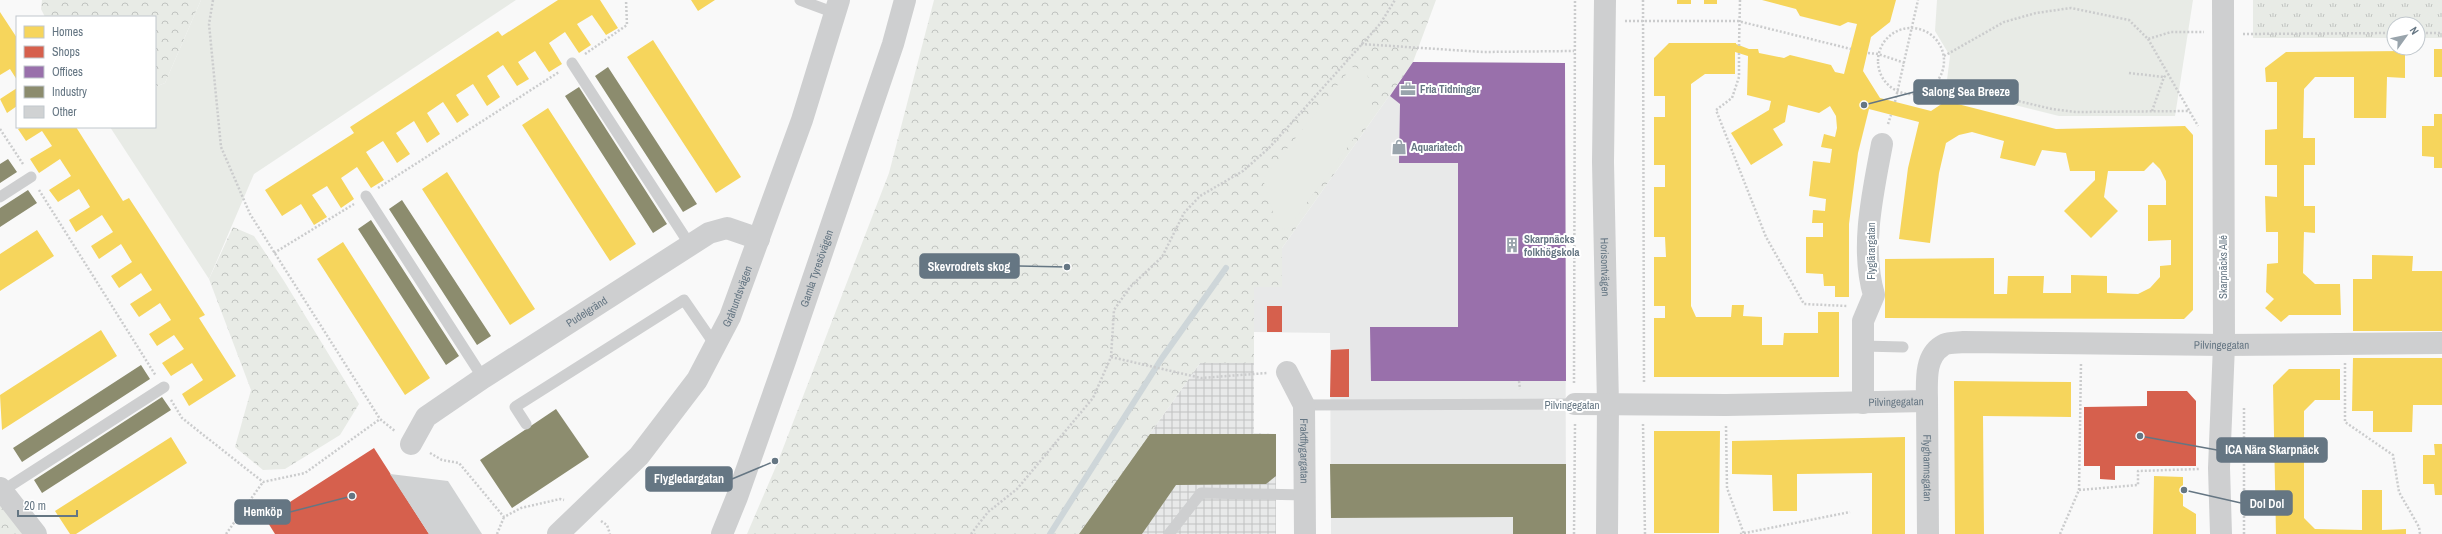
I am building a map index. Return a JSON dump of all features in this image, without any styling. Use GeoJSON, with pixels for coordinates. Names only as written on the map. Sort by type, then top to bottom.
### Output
{"type":"FeatureCollection","features":[{"type":"Feature","properties":{"kind":"street","name":"Gamla Tyresövägen"},"geometry":{"type":"LineString","coordinates":[[722,534],[738,497],[788,353],[893,44],[906,0]]}},
{"type":"Feature","properties":{"kind":"street","name":"Skarpnäcks Allé"},"geometry":{"type":"LineString","coordinates":[[2222,534],[2219,468],[2224,345],[2223,0]]}},
{"type":"Feature","properties":{"kind":"street","name":"Gråhundsvägen"},"geometry":{"type":"LineString","coordinates":[[558,534],[639,456],[697,380],[730,317],[802,120],[837,6]]}},
{"type":"Feature","properties":{"kind":"street","name":"Horisontvägen"},"geometry":{"type":"LineString","coordinates":[[1605,10],[1603,162],[1608,405],[1607,534]]}},
{"type":"Feature","properties":{"kind":"street","name":"Flyglärargatan"},"geometry":{"type":"LineString","coordinates":[[1863,403],[1863,321],[1874,295],[1869,277],[1870,227],[1882,144]]}},
{"type":"Feature","properties":{"kind":"street","name":"Pudelgränd"},"geometry":{"type":"LineString","coordinates":[[411,444],[426,417],[483,378],[709,233],[727,228],[759,239]]}},
{"type":"Feature","properties":{"kind":"street","name":"Pilvingegatan"},"geometry":{"type":"LineString","coordinates":[[1575,404],[1726,405],[1927,401],[1927,373],[1932,355],[1942,345],[1964,342],[2224,345],[2442,343]]}},
{"type":"Feature","properties":{"kind":"street","name":"Fraktflygargatan"},"geometry":{"type":"LineString","coordinates":[[1287,372],[1304,405],[1305,534]]}},
{"type":"Feature","properties":{"kind":"street","name":"Flyghamnsgatan"},"geometry":{"type":"LineString","coordinates":[[1927,401],[1928,534]]}},
{"type":"Feature","properties":{"kind":"street"},"geometry":{"type":"LineString","coordinates":[[1,490],[36,534]]}},
{"type":"Feature","properties":{"kind":"lane","name":"Gråhundsvägen"},"geometry":{"type":"LineString","coordinates":[[800,0],[837,6]]}},
{"type":"Feature","properties":{"kind":"lane"},"geometry":{"type":"LineString","coordinates":[[572,63],[690,245]]}},
{"type":"Feature","properties":{"kind":"lane"},"geometry":{"type":"LineString","coordinates":[[0,197],[31,177]]}},
{"type":"Feature","properties":{"kind":"lane"},"geometry":{"type":"LineString","coordinates":[[366,196],[483,378]]}},
{"type":"Feature","properties":{"kind":"lane"},"geometry":{"type":"LineString","coordinates":[[526,424],[515,407],[684,300],[715,345]]}},
{"type":"Feature","properties":{"kind":"lane"},"geometry":{"type":"LineString","coordinates":[[1863,346],[1903,347]]}},
{"type":"Feature","properties":{"kind":"lane"},"geometry":{"type":"LineString","coordinates":[[1,490],[164,387]]}},
{"type":"Feature","properties":{"kind":"lane","name":"Pilvingegatan"},"geometry":{"type":"LineString","coordinates":[[1304,405],[1575,404]]}},
{"type":"Feature","properties":{"kind":"lane"},"geometry":{"type":"LineString","coordinates":[[1169,534],[1201,493],[1305,495]]}},
{"type":"Feature","properties":{"kind":"path"},"geometry":{"type":"LineString","coordinates":[[213,0],[209,24],[221,147],[250,214],[380,419],[411,444],[442,460],[459,463],[504,517]]}},
{"type":"Feature","properties":{"kind":"path"},"geometry":{"type":"LineString","coordinates":[[274,253],[366,196],[572,63],[627,25],[626,0]]}},
{"type":"Feature","properties":{"kind":"path"},"geometry":{"type":"LineString","coordinates":[[971,534],[988,512],[1017,489],[1093,398],[1111,357],[1114,310],[1130,286],[1162,257],[1184,213],[1200,196],[1243,171],[1269,148],[1380,24],[1395,0]]}},
{"type":"Feature","properties":{"kind":"path"},"geometry":{"type":"LineString","coordinates":[[1574,534],[1575,0]]}},
{"type":"Feature","properties":{"kind":"path"},"geometry":{"type":"LineString","coordinates":[[1643,0],[1645,534]]}},
{"type":"Feature","properties":{"kind":"path"},"geometry":{"type":"LineString","coordinates":[[1739,46],[1738,21],[1740,0]]}},
{"type":"Feature","properties":{"kind":"path"},"geometry":{"type":"LineString","coordinates":[[1895,102],[1899,92],[1918,0]]}},
{"type":"Feature","properties":{"kind":"path"},"geometry":{"type":"LineString","coordinates":[[1944,56],[2004,22],[2036,14],[2071,8],[2129,20],[2148,38],[2198,126]]}},
{"type":"Feature","properties":{"kind":"path"},"geometry":{"type":"LineString","coordinates":[[1605,10],[1643,22],[1738,21],[1851,49]]}},
{"type":"Feature","properties":{"kind":"path"},"geometry":{"type":"LineString","coordinates":[[1911,28],[1925,31],[1936,39],[1944,56],[1944,65],[1937,82],[1919,93],[1899,92],[1884,81],[1878,64],[1878,54],[1890,35],[1900,30],[1911,28]]}},
{"type":"Feature","properties":{"kind":"path"},"geometry":{"type":"LineString","coordinates":[[2148,38],[2172,32],[2223,34],[2386,33]]}},
{"type":"Feature","properties":{"kind":"path"},"geometry":{"type":"LineString","coordinates":[[2426,33],[2442,33]]}},
{"type":"Feature","properties":{"kind":"path"},"geometry":{"type":"LineString","coordinates":[[1361,44],[1483,52],[1574,51]]}},
{"type":"Feature","properties":{"kind":"path"},"geometry":{"type":"LineString","coordinates":[[1739,53],[1739,77],[1732,98],[1716,110],[1766,237],[1804,304],[1855,307],[1863,321]]}},
{"type":"Feature","properties":{"kind":"path"},"geometry":{"type":"LineString","coordinates":[[1868,53],[1878,54],[1905,63]]}},
{"type":"Feature","properties":{"kind":"path"},"geometry":{"type":"LineString","coordinates":[[2128,73],[2164,77],[2169,74]]}},
{"type":"Feature","properties":{"kind":"path"},"geometry":{"type":"LineString","coordinates":[[2152,111],[2164,77]]}},
{"type":"Feature","properties":{"kind":"path"},"geometry":{"type":"LineString","coordinates":[[1937,82],[2052,109],[2076,112],[2190,111]]}},
{"type":"Feature","properties":{"kind":"path"},"geometry":{"type":"LineString","coordinates":[[0,129],[164,387],[182,418],[263,482]]}},
{"type":"Feature","properties":{"kind":"path"},"geometry":{"type":"LineString","coordinates":[[2060,534],[2079,490],[2081,344]]}},
{"type":"Feature","properties":{"kind":"path"},"geometry":{"type":"LineString","coordinates":[[2345,356],[2345,422],[2393,455],[2399,492],[2419,527],[2420,534]]}},
{"type":"Feature","properties":{"kind":"path"},"geometry":{"type":"LineString","coordinates":[[1111,357],[1201,378],[1287,372]]}},
{"type":"Feature","properties":{"kind":"path"},"geometry":{"type":"LineString","coordinates":[[2244,402],[2244,534]]}},
{"type":"Feature","properties":{"kind":"path"},"geometry":{"type":"LineString","coordinates":[[1726,405],[1727,488],[1744,534]]}},
{"type":"Feature","properties":{"kind":"path"},"geometry":{"type":"LineString","coordinates":[[226,534],[263,482],[305,473],[380,419]]}},
{"type":"Feature","properties":{"kind":"path"},"geometry":{"type":"LineString","coordinates":[[2079,490],[2138,485],[2138,471],[2219,468]]}},
{"type":"Feature","properties":{"kind":"path"},"geometry":{"type":"LineString","coordinates":[[497,534],[504,517],[521,508],[560,499],[584,509]]}},
{"type":"Feature","properties":{"kind":"path"},"geometry":{"type":"LineString","coordinates":[[1740,534],[1850,512]]}},
{"type":"Feature","properties":{"kind":"shaded area"},"geometry":{"type":"Polygon","coordinates":[[[1413,62],[1565,63],[1566,534],[1331,534],[1330,333],[1254,332],[1254,287],[1282,287],[1282,248],[1413,62]]]}},
{"type":"Feature","properties":{"kind":"shaded area"},"geometry":{"type":"Polygon","coordinates":[[[1200,363],[1254,363],[1254,433],[1276,434],[1276,534],[1079,534],[1200,363]]]}},
{"type":"Feature","properties":{"kind":"green space"},"geometry":{"type":"Polygon","coordinates":[[[42,0],[201,0],[165,83],[156,87],[156,16],[44,16],[41,9],[42,0]]]}},
{"type":"Feature","properties":{"kind":"green space"},"geometry":{"type":"Polygon","coordinates":[[[201,0],[516,0],[254,174],[209,279],[111,128],[156,128],[156,87],[165,83],[201,0]]]}},
{"type":"Feature","properties":{"kind":"green space"},"geometry":{"type":"Polygon","coordinates":[[[934,0],[1436,0],[1413,62],[1282,248],[1282,287],[1254,287],[1254,363],[1200,363],[1079,534],[747,534],[777,464],[889,173],[934,0]]]}},
{"type":"Feature","properties":{"kind":"green space"},"geometry":{"type":"Polygon","coordinates":[[[1937,0],[2193,0],[2175,116],[2059,116],[1946,88],[1950,56],[1935,31],[1937,0]]]}},
{"type":"Feature","properties":{"kind":"green space"},"geometry":{"type":"Polygon","coordinates":[[[2253,0],[2442,0],[2442,38],[2426,38],[2426,16],[2386,16],[2386,38],[2253,38],[2253,0]]]}},
{"type":"Feature","properties":{"kind":"green space"},"geometry":{"type":"Polygon","coordinates":[[[1352,67],[1367,71],[1373,112],[1287,230],[1277,226],[1263,179],[1352,67]]]}},
{"type":"Feature","properties":{"kind":"green space"},"geometry":{"type":"Polygon","coordinates":[[[233,227],[254,236],[284,281],[359,404],[340,435],[285,469],[263,470],[235,447],[251,390],[209,279],[233,227]]]}},
{"type":"Feature","properties":{"kind":"green space"},"geometry":{"type":"Polygon","coordinates":[[[0,498],[23,534],[0,534],[0,498]]]}},
{"type":"Feature","properties":{"kind":"building: Homes"},"geometry":{"type":"Polygon","coordinates":[[[558,0],[600,0],[618,28],[606,35],[592,15],[577,24],[591,45],[579,53],[565,32],[549,43],[562,64],[549,72],[535,51],[518,62],[529,79],[517,86],[503,65],[487,76],[500,97],[487,106],[473,84],[456,95],[469,115],[457,123],[443,102],[427,113],[440,134],[427,143],[414,121],[396,133],[410,154],[397,163],[383,141],[366,152],[384,180],[371,188],[357,167],[341,178],[354,199],[341,208],[327,186],[312,195],[327,217],[314,225],[301,204],[282,216],[265,190],[354,133],[350,127],[498,31],[502,36],[558,0]]]}},
{"type":"Feature","properties":{"kind":"building: Homes"},"geometry":{"type":"Polygon","coordinates":[[[691,0],[715,0],[698,11],[691,0]]]}},
{"type":"Feature","properties":{"kind":"building: Homes"},"geometry":{"type":"Polygon","coordinates":[[[1677,0],[1691,0],[1691,4],[1677,4],[1677,0]]]}},
{"type":"Feature","properties":{"kind":"building: Homes"},"geometry":{"type":"Polygon","coordinates":[[[1704,0],[1717,0],[1717,4],[1704,4],[1704,0]]]}},
{"type":"Feature","properties":{"kind":"building: Homes"},"geometry":{"type":"Polygon","coordinates":[[[1762,0],[1896,0],[1890,22],[1871,37],[1863,71],[1880,98],[1931,111],[1946,101],[2056,129],[2185,126],[2193,135],[2193,310],[2184,319],[1885,318],[1885,259],[1994,258],[1994,294],[2007,294],[2008,276],[2044,276],[2043,293],[2071,293],[2071,275],[2107,276],[2107,293],[2138,294],[2150,288],[2160,277],[2160,266],[2171,265],[2171,240],[2148,241],[2148,205],[2166,205],[2166,181],[2160,169],[2153,162],[2144,171],[2108,171],[2104,197],[2118,211],[2091,238],[2064,211],[2095,180],[2095,171],[2070,171],[2066,153],[2042,150],[2035,166],[2000,158],[2004,141],[1972,132],[1959,135],[1946,143],[1939,173],[1930,243],[1899,239],[1908,168],[1919,122],[1869,109],[1858,153],[1849,224],[1849,297],[1835,297],[1835,286],[1824,286],[1823,274],[1806,273],[1806,237],[1823,237],[1823,223],[1812,223],[1813,210],[1825,211],[1826,199],[1809,196],[1813,161],[1830,163],[1832,149],[1821,147],[1824,134],[1835,137],[1837,128],[1836,116],[1830,106],[1819,113],[1788,105],[1785,122],[1773,129],[1783,145],[1751,165],[1731,133],[1769,110],[1771,101],[1747,95],[1748,56],[1735,52],[1735,74],[1705,74],[1691,84],[1691,306],[1696,317],[1731,317],[1732,305],[1744,305],[1743,316],[1762,317],[1762,345],[1783,345],[1784,333],[1818,333],[1818,312],[1839,312],[1839,377],[1654,377],[1654,318],[1665,318],[1665,306],[1654,306],[1654,257],[1666,257],[1665,237],[1654,237],[1654,187],[1665,187],[1665,165],[1654,165],[1654,117],[1665,117],[1665,96],[1654,96],[1654,58],[1669,43],[1736,43],[1749,49],[1758,49],[1759,53],[1784,58],[1790,55],[1831,65],[1835,72],[1844,74],[1857,24],[1848,22],[1840,26],[1800,16],[1796,9],[1762,0]]]}},
{"type":"Feature","properties":{"kind":"building: Homes"},"geometry":{"type":"Polygon","coordinates":[[[0,12],[16,36],[16,78],[10,69],[0,75],[0,12]]]}},
{"type":"Feature","properties":{"kind":"building: Homes"},"geometry":{"type":"Polygon","coordinates":[[[653,40],[741,177],[716,193],[627,57],[653,40]]]}},
{"type":"Feature","properties":{"kind":"building: Homes"},"geometry":{"type":"Polygon","coordinates":[[[2434,49],[2442,49],[2442,77],[2434,77],[2434,49]]]}},
{"type":"Feature","properties":{"kind":"building: Homes"},"geometry":{"type":"Polygon","coordinates":[[[2386,51],[2386,56],[2405,56],[2405,78],[2387,77],[2386,118],[2354,118],[2354,77],[2315,77],[2304,89],[2303,138],[2315,138],[2315,165],[2304,165],[2304,206],[2315,206],[2315,233],[2304,232],[2303,273],[2315,284],[2340,284],[2341,315],[2289,315],[2281,322],[2265,308],[2274,299],[2266,292],[2267,264],[2278,263],[2278,232],[2266,232],[2265,196],[2277,197],[2277,165],[2265,165],[2265,130],[2277,129],[2277,82],[2266,82],[2265,68],[2286,52],[2386,51]]]}},
{"type":"Feature","properties":{"kind":"building: Homes"},"geometry":{"type":"Polygon","coordinates":[[[16,89],[16,107],[7,113],[0,99],[16,89]]]}},
{"type":"Feature","properties":{"kind":"building: Homes"},"geometry":{"type":"Polygon","coordinates":[[[548,108],[636,244],[610,261],[522,125],[548,108]]]}},
{"type":"Feature","properties":{"kind":"building: Homes"},"geometry":{"type":"Polygon","coordinates":[[[2434,114],[2442,114],[2442,168],[2434,168],[2434,157],[2422,156],[2422,126],[2434,126],[2434,114]]]}},
{"type":"Feature","properties":{"kind":"building: Homes"},"geometry":{"type":"Polygon","coordinates":[[[77,128],[123,201],[129,198],[205,315],[199,318],[236,376],[189,406],[182,394],[203,380],[192,363],[171,376],[162,363],[184,349],[174,335],[157,346],[149,334],[171,320],[160,303],[139,317],[130,304],[152,290],[141,273],[119,288],[111,276],[132,262],[121,244],[99,259],[91,246],[113,232],[102,215],[76,232],[69,220],[90,207],[79,189],[58,202],[49,190],[71,176],[60,159],[39,173],[30,159],[52,146],[42,131],[26,141],[18,129],[77,128]]]}},
{"type":"Feature","properties":{"kind":"building: Homes"},"geometry":{"type":"Polygon","coordinates":[[[447,172],[535,309],[510,325],[422,189],[447,172]]]}},
{"type":"Feature","properties":{"kind":"building: Homes"},"geometry":{"type":"Polygon","coordinates":[[[37,230],[54,256],[0,291],[0,254],[37,230]]]}},
{"type":"Feature","properties":{"kind":"building: Homes"},"geometry":{"type":"Polygon","coordinates":[[[343,242],[430,378],[405,395],[317,259],[343,242]]]}},
{"type":"Feature","properties":{"kind":"building: Homes"},"geometry":{"type":"Polygon","coordinates":[[[2372,255],[2413,256],[2412,271],[2442,271],[2442,331],[2353,331],[2353,279],[2372,279],[2372,255]]]}},
{"type":"Feature","properties":{"kind":"building: Homes"},"geometry":{"type":"Polygon","coordinates":[[[101,330],[117,356],[2,430],[0,395],[101,330]]]}},
{"type":"Feature","properties":{"kind":"building: Homes"},"geometry":{"type":"Polygon","coordinates":[[[2353,358],[2442,358],[2442,405],[2413,405],[2412,432],[2373,432],[2373,411],[2352,411],[2353,358]]]}},
{"type":"Feature","properties":{"kind":"building: Homes"},"geometry":{"type":"Polygon","coordinates":[[[2289,369],[2340,369],[2340,400],[2315,400],[2304,411],[2304,518],[2315,529],[2362,530],[2362,490],[2382,490],[2382,530],[2406,529],[2406,534],[2276,534],[2273,385],[2289,369]]]}},
{"type":"Feature","properties":{"kind":"building: Homes"},"geometry":{"type":"Polygon","coordinates":[[[1954,381],[2071,382],[2071,417],[1983,416],[1984,534],[1955,534],[1954,381]]]}},
{"type":"Feature","properties":{"kind":"building: Homes"},"geometry":{"type":"Polygon","coordinates":[[[1654,431],[1720,431],[1719,533],[1654,533],[1654,431]]]}},
{"type":"Feature","properties":{"kind":"building: Homes"},"geometry":{"type":"Polygon","coordinates":[[[171,437],[187,463],[76,534],[70,534],[55,511],[171,437]]]}},
{"type":"Feature","properties":{"kind":"building: Homes"},"geometry":{"type":"Polygon","coordinates":[[[1905,437],[1905,534],[1872,534],[1872,473],[1797,474],[1797,511],[1773,511],[1772,475],[1732,474],[1732,441],[1905,437]]]}},
{"type":"Feature","properties":{"kind":"building: Homes"},"geometry":{"type":"Polygon","coordinates":[[[2434,444],[2442,444],[2442,495],[2435,495],[2434,484],[2423,484],[2423,455],[2435,455],[2434,444]]]}},
{"type":"Feature","properties":{"kind":"building: Homes"},"geometry":{"type":"Polygon","coordinates":[[[2154,476],[2183,477],[2183,506],[2196,514],[2196,534],[2153,534],[2154,476]]]}},
{"type":"Feature","properties":{"kind":"building: Shops"},"geometry":{"type":"Polygon","coordinates":[[[1267,306],[1282,306],[1282,332],[1267,332],[1267,306]]]}},
{"type":"Feature","properties":{"kind":"building: Shops"},"geometry":{"type":"Polygon","coordinates":[[[1349,349],[1349,397],[1330,397],[1331,350],[1349,349]]]}},
{"type":"Feature","properties":{"kind":"building: Shops"},"geometry":{"type":"Polygon","coordinates":[[[2147,391],[2187,391],[2196,401],[2196,466],[2115,466],[2115,480],[2100,479],[2100,466],[2084,466],[2084,407],[2147,406],[2147,391]]]}},
{"type":"Feature","properties":{"kind":"building: Shops"},"geometry":{"type":"Polygon","coordinates":[[[374,448],[429,534],[275,534],[265,518],[374,448]]]}},
{"type":"Feature","properties":{"kind":"building: Offices","name":"Skarpnäcks folkhögskola"},"geometry":{"type":"Polygon","coordinates":[[[1413,62],[1565,63],[1566,381],[1371,381],[1370,327],[1458,327],[1458,163],[1399,163],[1400,104],[1390,96],[1413,62]]]}},
{"type":"Feature","properties":{"kind":"building: Industry"},"geometry":{"type":"Polygon","coordinates":[[[608,67],[697,204],[683,212],[595,76],[608,67]]]}},
{"type":"Feature","properties":{"kind":"building: Industry"},"geometry":{"type":"Polygon","coordinates":[[[579,87],[667,224],[653,233],[565,96],[579,87]]]}},
{"type":"Feature","properties":{"kind":"building: Industry"},"geometry":{"type":"Polygon","coordinates":[[[8,159],[17,172],[0,183],[0,164],[8,159]]]}},
{"type":"Feature","properties":{"kind":"building: Industry"},"geometry":{"type":"Polygon","coordinates":[[[28,190],[37,203],[0,227],[0,208],[28,190]]]}},
{"type":"Feature","properties":{"kind":"building: Industry"},"geometry":{"type":"Polygon","coordinates":[[[402,200],[491,336],[477,345],[389,209],[402,200]]]}},
{"type":"Feature","properties":{"kind":"building: Industry"},"geometry":{"type":"Polygon","coordinates":[[[371,220],[459,356],[446,365],[358,229],[371,220]]]}},
{"type":"Feature","properties":{"kind":"building: Industry"},"geometry":{"type":"Polygon","coordinates":[[[141,365],[150,379],[22,462],[13,448],[141,365]]]}},
{"type":"Feature","properties":{"kind":"building: Industry"},"geometry":{"type":"Polygon","coordinates":[[[162,397],[171,410],[42,493],[34,480],[162,397]]]}},
{"type":"Feature","properties":{"kind":"building: Industry"},"geometry":{"type":"Polygon","coordinates":[[[556,409],[589,457],[512,508],[480,460],[556,409]]]}},
{"type":"Feature","properties":{"kind":"building: Industry"},"geometry":{"type":"Polygon","coordinates":[[[1150,434],[1276,434],[1276,476],[1266,484],[1176,485],[1142,534],[1079,534],[1150,434]]]}},
{"type":"Feature","properties":{"kind":"building: Industry"},"geometry":{"type":"Polygon","coordinates":[[[1330,464],[1566,464],[1566,534],[1513,534],[1513,517],[1331,518],[1330,464]]]}},
{"type":"Feature","properties":{"kind":"building: Other"},"geometry":{"type":"Polygon","coordinates":[[[390,474],[448,481],[482,534],[429,534],[390,474]]]}},
{"type":"Feature","properties":{"kind":"waterway"},"geometry":{"type":"LineString","coordinates":[[1050,534],[1162,358],[1226,268]]}},
{"type":"Feature","properties":{"kind":"place","name":"Fria Tidningar"},"geometry":{"type":"Point","coordinates":[1408,89]}},
{"type":"Feature","properties":{"kind":"place","name":"Salong Sea Breeze"},"geometry":{"type":"Point","coordinates":[1864,105]}},
{"type":"Feature","properties":{"kind":"place","name":"Aquariatech"},"geometry":{"type":"Point","coordinates":[1399,147]}},
{"type":"Feature","properties":{"kind":"place","name":"Skarpnäcks folkhögskola"},"geometry":{"type":"Point","coordinates":[1512,245]}},
{"type":"Feature","properties":{"kind":"place","name":"Skevrodrets skog"},"geometry":{"type":"Point","coordinates":[1067,267]}},
{"type":"Feature","properties":{"kind":"place","name":"ICA Nära Skarpnäck"},"geometry":{"type":"Point","coordinates":[2140,436]}},
{"type":"Feature","properties":{"kind":"place","name":"Flygledargatan"},"geometry":{"type":"Point","coordinates":[775,461]}},
{"type":"Feature","properties":{"kind":"place","name":"Dol Dol"},"geometry":{"type":"Point","coordinates":[2184,490]}},
{"type":"Feature","properties":{"kind":"place","name":"Hemköp"},"geometry":{"type":"Point","coordinates":[352,496]}}]}
